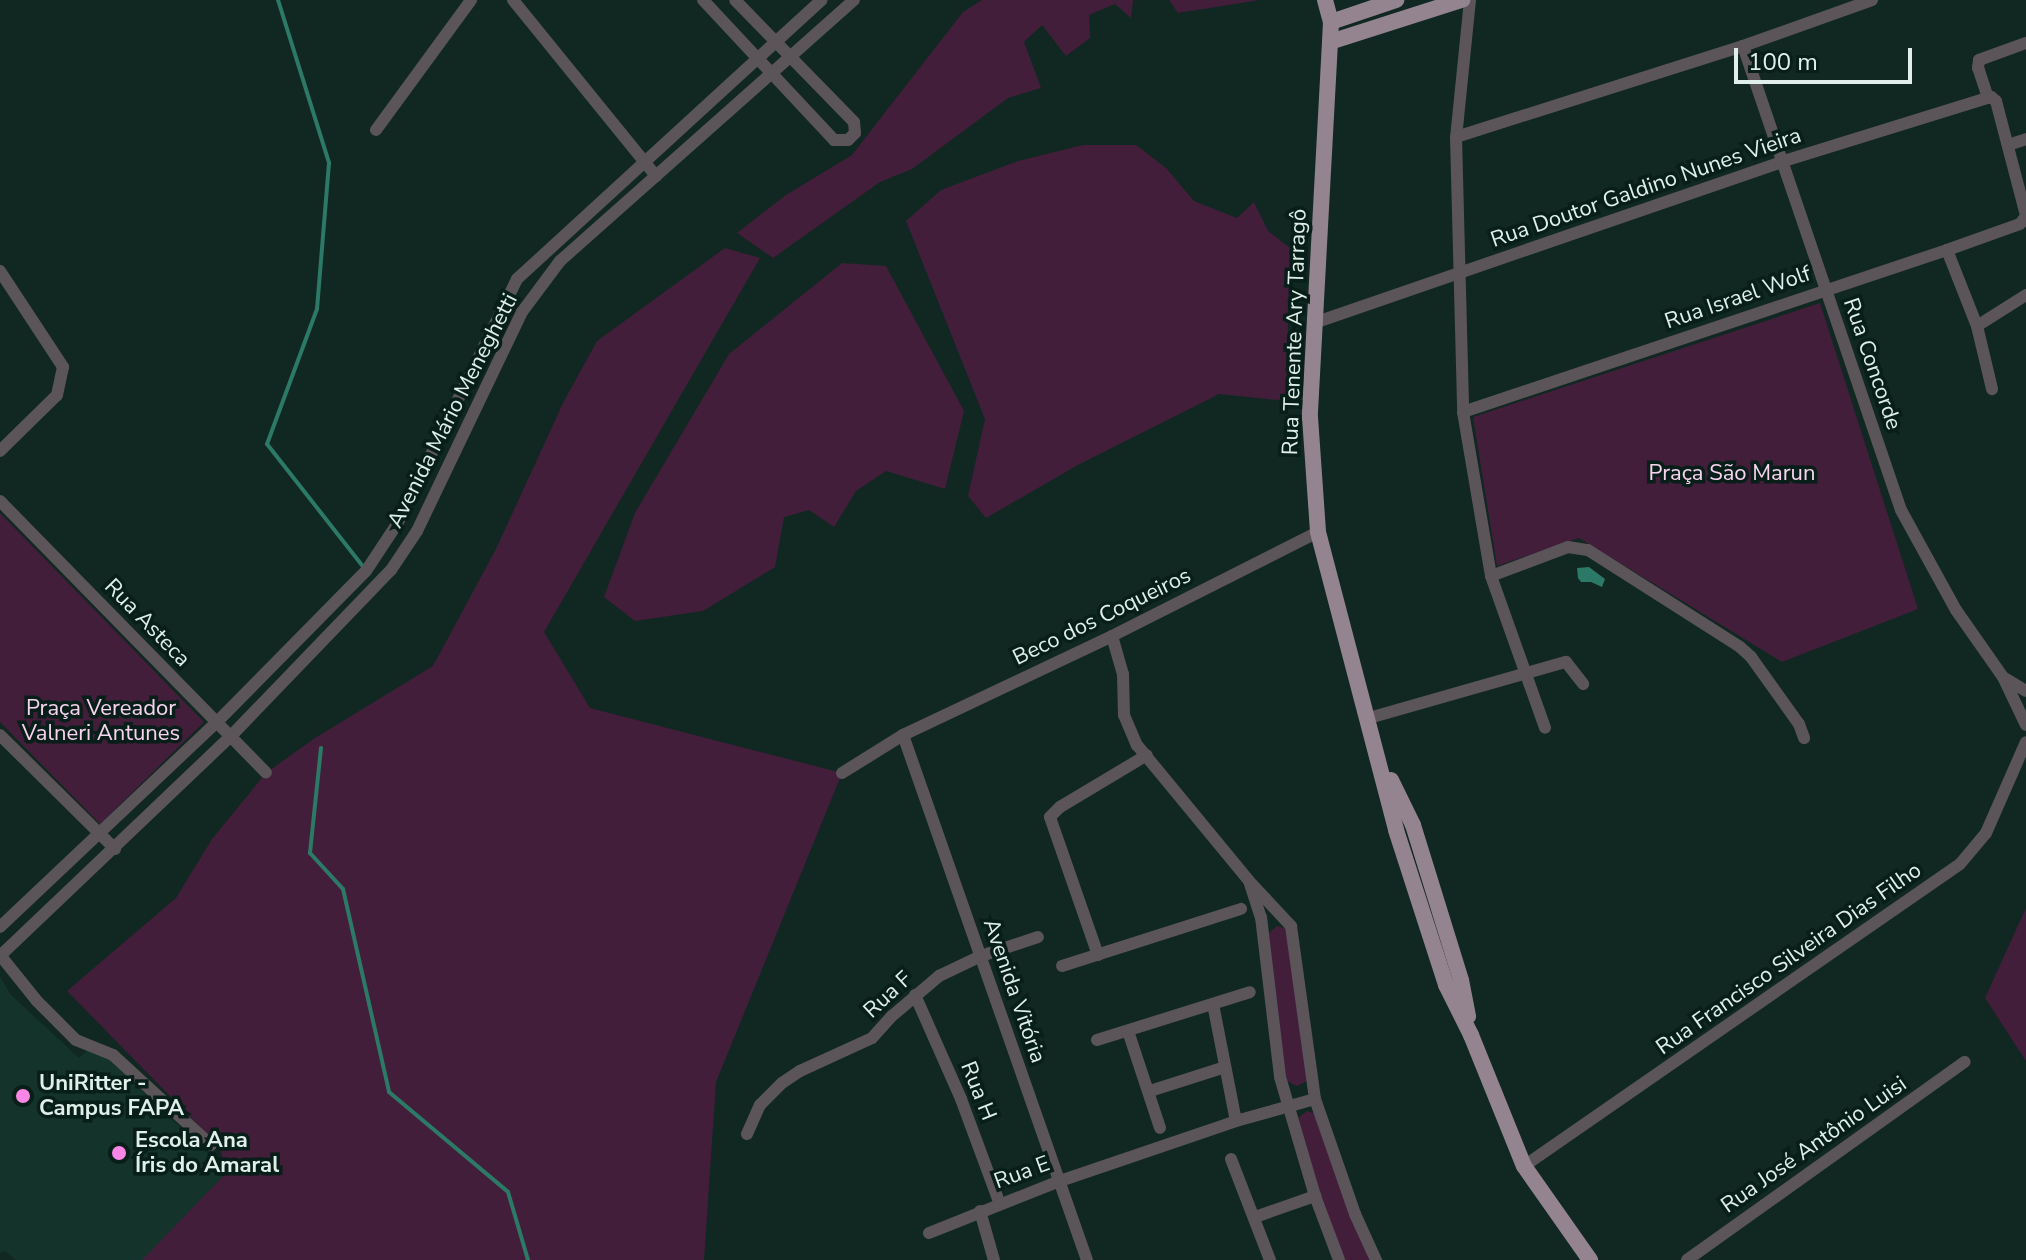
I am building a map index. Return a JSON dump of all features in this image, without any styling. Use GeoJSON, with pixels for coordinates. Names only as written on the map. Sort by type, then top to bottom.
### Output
{"type":"FeatureCollection","features":[{"type":"Feature","properties":{"kind":"main road","name":"Rua Tenente Ary Tarragô"},"geometry":{"type":"LineString","coordinates":[[1325,0],[1331,22],[1310,417],[1318,532],[1379,754],[1396,830],[1446,985],[1471,1035],[1524,1166],[1590,1260]]}},
{"type":"Feature","properties":{"kind":"main road"},"geometry":{"type":"LineString","coordinates":[[1331,22],[1396,0]]}},
{"type":"Feature","properties":{"kind":"main road"},"geometry":{"type":"LineString","coordinates":[[1330,42],[1462,0]]}},
{"type":"Feature","properties":{"kind":"street"},"geometry":{"type":"LineString","coordinates":[[376,130],[471,0]]}},
{"type":"Feature","properties":{"kind":"street"},"geometry":{"type":"LineString","coordinates":[[513,0],[656,176]]}},
{"type":"Feature","properties":{"kind":"street"},"geometry":{"type":"LineString","coordinates":[[703,0],[834,140],[848,140],[855,133],[854,122],[735,0]]}},
{"type":"Feature","properties":{"kind":"street","name":"Avenida Mário Meneghetti"},"geometry":{"type":"LineString","coordinates":[[0,927],[217,722],[366,571],[397,524],[517,279],[821,0]]}},
{"type":"Feature","properties":{"kind":"street","name":"Avenida Mário Meneghetti"},"geometry":{"type":"LineString","coordinates":[[211,1145],[113,1055],[76,1040],[37,1001],[0,955],[231,736],[391,570],[417,531],[522,312],[560,261],[854,0]]}},
{"type":"Feature","properties":{"kind":"street"},"geometry":{"type":"LineString","coordinates":[[1470,0],[1456,137],[1463,412],[1491,576],[1545,728]]}},
{"type":"Feature","properties":{"kind":"street"},"geometry":{"type":"LineString","coordinates":[[1456,137],[1743,46],[1872,0]]}},
{"type":"Feature","properties":{"kind":"street"},"geometry":{"type":"LineString","coordinates":[[2026,43],[1979,60],[1978,68],[2008,145],[2026,217]]}},
{"type":"Feature","properties":{"kind":"street","name":"Rua Concorde"},"geometry":{"type":"LineString","coordinates":[[1743,46],[1901,510],[1956,610],[2003,677],[2026,725]]}},
{"type":"Feature","properties":{"kind":"street","name":"Rua Doutor Galdino Nunes Vieira"},"geometry":{"type":"LineString","coordinates":[[1314,323],[1784,161],[1990,97]]}},
{"type":"Feature","properties":{"kind":"street"},"geometry":{"type":"LineString","coordinates":[[2008,145],[2026,139]]}},
{"type":"Feature","properties":{"kind":"street","name":"Rua Israel Wolf"},"geometry":{"type":"LineString","coordinates":[[1463,412],[1947,250],[2026,217]]}},
{"type":"Feature","properties":{"kind":"street"},"geometry":{"type":"LineString","coordinates":[[1947,250],[1977,326],[1992,389]]}},
{"type":"Feature","properties":{"kind":"street"},"geometry":{"type":"LineString","coordinates":[[0,451],[57,395],[63,367],[2,272]]}},
{"type":"Feature","properties":{"kind":"street"},"geometry":{"type":"LineString","coordinates":[[517,279],[535,294]]}},
{"type":"Feature","properties":{"kind":"street"},"geometry":{"type":"LineString","coordinates":[[1977,326],[2024,302]]}},
{"type":"Feature","properties":{"kind":"street"},"geometry":{"type":"LineString","coordinates":[[448,422],[465,431]]}},
{"type":"Feature","properties":{"kind":"street","name":"Rua Asteca"},"geometry":{"type":"LineString","coordinates":[[0,501],[266,773]]}},
{"type":"Feature","properties":{"kind":"street","name":"Beco dos Coqueiros"},"geometry":{"type":"LineString","coordinates":[[842,773],[903,735],[1112,636],[1318,532]]}},
{"type":"Feature","properties":{"kind":"street"},"geometry":{"type":"LineString","coordinates":[[1491,576],[1568,547],[1588,550],[1740,647],[1751,657],[1799,724],[1804,738]]}},
{"type":"Feature","properties":{"kind":"street"},"geometry":{"type":"LineString","coordinates":[[375,558],[391,570]]}},
{"type":"Feature","properties":{"kind":"street"},"geometry":{"type":"LineString","coordinates":[[1112,636],[1123,674],[1124,715],[1137,745],[1249,881],[1289,921],[1294,933],[1315,1099],[1355,1214],[1376,1260]]}},
{"type":"Feature","properties":{"kind":"street"},"geometry":{"type":"LineString","coordinates":[[1369,718],[1567,662],[1583,684]]}},
{"type":"Feature","properties":{"kind":"street","name":"Rua Concorde"},"geometry":{"type":"LineString","coordinates":[[2003,677],[2026,691]]}},
{"type":"Feature","properties":{"kind":"street"},"geometry":{"type":"LineString","coordinates":[[0,735],[115,849]]}},
{"type":"Feature","properties":{"kind":"street","name":"Avenida Vitória"},"geometry":{"type":"LineString","coordinates":[[903,735],[1087,1260]]}},
{"type":"Feature","properties":{"kind":"street","name":"Rua Francisco Silveira Dias Filho"},"geometry":{"type":"LineString","coordinates":[[1524,1166],[1960,864],[1986,833],[2026,742]]}},
{"type":"Feature","properties":{"kind":"street"},"geometry":{"type":"LineString","coordinates":[[1098,955],[1050,817],[1060,807],[1147,755]]}},
{"type":"Feature","properties":{"kind":"street"},"geometry":{"type":"LineString","coordinates":[[1249,881],[1262,930],[1271,1021],[1288,1106],[1315,1196],[1339,1260]]}},
{"type":"Feature","properties":{"kind":"street"},"geometry":{"type":"LineString","coordinates":[[1062,966],[1241,909]]}},
{"type":"Feature","properties":{"kind":"street"},"geometry":{"type":"LineString","coordinates":[[1262,930],[1273,918],[1289,921]]}},
{"type":"Feature","properties":{"kind":"street","name":"Rua F"},"geometry":{"type":"LineString","coordinates":[[747,1134],[760,1105],[782,1083],[800,1071],[872,1038],[939,976],[981,956],[1038,937]]}},
{"type":"Feature","properties":{"kind":"street"},"geometry":{"type":"LineString","coordinates":[[1097,1040],[1250,992]]}},
{"type":"Feature","properties":{"kind":"street","name":"Rua H"},"geometry":{"type":"LineString","coordinates":[[915,995],[961,1099],[999,1202]]}},
{"type":"Feature","properties":{"kind":"street"},"geometry":{"type":"LineString","coordinates":[[1213,1004],[1236,1121]]}},
{"type":"Feature","properties":{"kind":"street"},"geometry":{"type":"LineString","coordinates":[[1128,1031],[1160,1128]]}},
{"type":"Feature","properties":{"kind":"street","name":"Rua José Antônio Luisi"},"geometry":{"type":"LineString","coordinates":[[1687,1260],[1965,1062]]}},
{"type":"Feature","properties":{"kind":"street"},"geometry":{"type":"LineString","coordinates":[[1150,1091],[1225,1067]]}},
{"type":"Feature","properties":{"kind":"street","name":"Rua E"},"geometry":{"type":"LineString","coordinates":[[929,1233],[999,1202],[1236,1121],[1315,1099]]}},
{"type":"Feature","properties":{"kind":"street"},"geometry":{"type":"LineString","coordinates":[[1231,1159],[1270,1260]]}},
{"type":"Feature","properties":{"kind":"street"},"geometry":{"type":"LineString","coordinates":[[1255,1217],[1315,1196]]}},
{"type":"Feature","properties":{"kind":"street"},"geometry":{"type":"LineString","coordinates":[[980,1211],[994,1260]]}},
{"type":"Feature","properties":{"kind":"shaded area"},"geometry":{"type":"Polygon","coordinates":[[[1589,567],[1605,579],[1602,587],[1581,582],[1578,578],[1577,568],[1589,567]]]}},
{"type":"Feature","properties":{"kind":"shaded area"},"geometry":{"type":"Polygon","coordinates":[[[0,977],[11,995],[79,1058],[88,1050],[108,1058],[227,1172],[144,1260],[16,1260],[5,1251],[0,1253],[0,977]]]}},
{"type":"Feature","properties":{"kind":"green space"},"geometry":{"type":"Polygon","coordinates":[[[982,0],[1133,0],[1131,18],[1115,4],[1089,15],[1090,38],[1066,56],[1042,25],[1024,42],[1041,88],[1008,98],[912,169],[880,182],[773,258],[737,233],[786,195],[852,155],[963,12],[982,0]]]}},
{"type":"Feature","properties":{"kind":"green space"},"geometry":{"type":"Polygon","coordinates":[[[1169,0],[1260,0],[1178,13],[1169,0]]]}},
{"type":"Feature","properties":{"kind":"green space"},"geometry":{"type":"Polygon","coordinates":[[[1083,145],[1136,145],[1166,168],[1194,201],[1237,218],[1254,202],[1268,231],[1290,248],[1286,401],[1219,394],[1076,466],[986,518],[968,496],[985,419],[906,221],[941,190],[1018,161],[1083,145]]]}},
{"type":"Feature","properties":{"kind":"green space"},"geometry":{"type":"Polygon","coordinates":[[[725,248],[760,258],[544,632],[590,708],[842,773],[716,1082],[704,1260],[142,1260],[227,1172],[219,1146],[67,991],[176,898],[212,839],[266,773],[315,738],[433,666],[496,549],[564,401],[597,341],[725,248]]]}},
{"type":"Feature","properties":{"kind":"green space"},"geometry":{"type":"Polygon","coordinates":[[[842,263],[886,266],[964,411],[945,489],[886,471],[856,491],[834,527],[809,510],[784,517],[775,567],[703,611],[635,621],[604,597],[635,513],[729,354],[842,263]]]}},
{"type":"Feature","properties":{"kind":"green space","name":"Praça São Marun"},"geometry":{"type":"Polygon","coordinates":[[[1820,303],[1918,609],[1782,662],[1579,538],[1497,566],[1473,417],[1820,303]]]}},
{"type":"Feature","properties":{"kind":"green space","name":"Praça Vereador Valneri Antunes"},"geometry":{"type":"Polygon","coordinates":[[[0,513],[204,722],[100,824],[0,722],[0,513]]]}},
{"type":"Feature","properties":{"kind":"green space"},"geometry":{"type":"Polygon","coordinates":[[[2026,908],[2026,1061],[1985,998],[2026,908]]]}},
{"type":"Feature","properties":{"kind":"green space"},"geometry":{"type":"Polygon","coordinates":[[[1277,926],[1288,929],[1307,1081],[1297,1086],[1287,1081],[1281,1052],[1269,933],[1277,926]]]}},
{"type":"Feature","properties":{"kind":"green space"},"geometry":{"type":"Polygon","coordinates":[[[1307,1111],[1314,1113],[1369,1260],[1344,1260],[1328,1223],[1298,1118],[1307,1111]]]}},
{"type":"Feature","properties":{"kind":"waterway"},"geometry":{"type":"LineString","coordinates":[[278,0],[329,163],[317,309],[267,444],[362,565]]}},
{"type":"Feature","properties":{"kind":"waterway"},"geometry":{"type":"LineString","coordinates":[[321,748],[310,853],[343,889],[389,1092],[508,1192],[528,1260]]}},
{"type":"Feature","properties":{"kind":"place","name":"UniRitter - Campus FAPA"},"geometry":{"type":"Point","coordinates":[23,1096]}},
{"type":"Feature","properties":{"kind":"place","name":"Escola Ana Íris do Amaral"},"geometry":{"type":"Point","coordinates":[119,1153]}}]}
